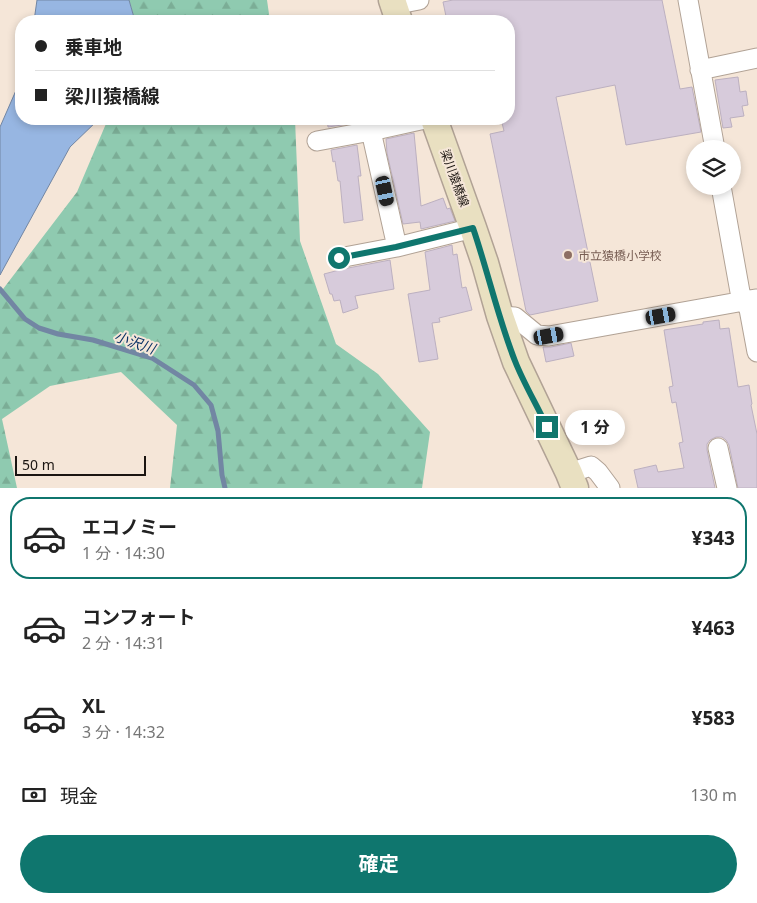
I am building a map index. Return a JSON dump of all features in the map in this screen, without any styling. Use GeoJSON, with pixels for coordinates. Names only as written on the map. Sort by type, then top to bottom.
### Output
{"type":"FeatureCollection","features":[{"type":"Feature","properties":{"kind":"main road","name":"梁川猿橋線"},"geometry":{"type":"LineString","coordinates":[[436,125],[485,263],[500,316],[516,362],[572,480]]}},
{"type":"Feature","properties":{"kind":"street"},"geometry":{"type":"LineString","coordinates":[[394,9],[419,0]]}},
{"type":"Feature","properties":{"kind":"street"},"geometry":{"type":"LineString","coordinates":[[688,0],[712,140]]}},
{"type":"Feature","properties":{"kind":"street"},"geometry":{"type":"LineString","coordinates":[[700,70],[757,58]]}},
{"type":"Feature","properties":{"kind":"street"},"geometry":{"type":"LineString","coordinates":[[316,141],[400,125]]}},
{"type":"Feature","properties":{"kind":"street"},"geometry":{"type":"LineString","coordinates":[[371,132],[396,247]]}},
{"type":"Feature","properties":{"kind":"street"},"geometry":{"type":"LineString","coordinates":[[723,195],[740,292],[750,300]]}},
{"type":"Feature","properties":{"kind":"street"},"geometry":{"type":"LineString","coordinates":[[339,258],[396,247],[473,228]]}},
{"type":"Feature","properties":{"kind":"street"},"geometry":{"type":"LineString","coordinates":[[500,316],[515,317],[537,335],[549,336],[750,300]]}},
{"type":"Feature","properties":{"kind":"street"},"geometry":{"type":"LineString","coordinates":[[750,300],[749,309],[757,352]]}},
{"type":"Feature","properties":{"kind":"street"},"geometry":{"type":"LineString","coordinates":[[718,448],[727,488]]}},
{"type":"Feature","properties":{"kind":"street"},"geometry":{"type":"LineString","coordinates":[[572,480],[591,466],[610,488]]}},
{"type":"Feature","properties":{"kind":"green space"},"geometry":{"type":"Polygon","coordinates":[[[129,0],[267,0],[269,15],[133,15],[129,0]]]}},
{"type":"Feature","properties":{"kind":"green space"},"geometry":{"type":"Polygon","coordinates":[[[105,125],[295,125],[300,241],[336,344],[378,374],[430,432],[422,488],[170,488],[177,425],[121,372],[50,386],[2,419],[17,488],[0,488],[0,293],[77,192],[105,125]]]}},
{"type":"Feature","properties":{"kind":"water"},"geometry":{"type":"Polygon","coordinates":[[[37,0],[129,0],[133,15],[35,15],[37,0]]]}},
{"type":"Feature","properties":{"kind":"water"},"geometry":{"type":"Polygon","coordinates":[[[15,93],[15,125],[93,125],[70,147],[0,275],[0,127],[15,93]]]}},
{"type":"Feature","properties":{"kind":"building"},"geometry":{"type":"Polygon","coordinates":[[[453,0],[662,0],[680,89],[692,87],[701,132],[626,145],[615,85],[556,97],[598,301],[530,315],[526,311],[490,134],[504,131],[502,125],[515,125],[515,15],[446,15],[443,2],[453,0]]]}},
{"type":"Feature","properties":{"kind":"building"},"geometry":{"type":"Polygon","coordinates":[[[738,77],[740,92],[746,91],[748,105],[742,106],[744,116],[730,118],[732,127],[723,128],[715,80],[738,77]]]}},
{"type":"Feature","properties":{"kind":"building"},"geometry":{"type":"Polygon","coordinates":[[[414,133],[421,206],[443,198],[447,209],[450,208],[455,221],[421,229],[420,222],[403,224],[387,153],[386,139],[414,133]]]}},
{"type":"Feature","properties":{"kind":"building"},"geometry":{"type":"Polygon","coordinates":[[[357,145],[361,176],[358,176],[363,220],[344,223],[340,181],[338,181],[331,150],[357,145]]]}},
{"type":"Feature","properties":{"kind":"building"},"geometry":{"type":"Polygon","coordinates":[[[452,245],[453,255],[457,254],[462,288],[466,287],[472,310],[439,318],[440,322],[432,323],[438,359],[419,362],[408,294],[430,290],[425,252],[452,245]]]}},
{"type":"Feature","properties":{"kind":"building"},"geometry":{"type":"Polygon","coordinates":[[[390,260],[394,289],[355,296],[358,308],[343,313],[340,300],[334,301],[332,294],[330,294],[324,274],[390,260]]]}},
{"type":"Feature","properties":{"kind":"building"},"geometry":{"type":"Polygon","coordinates":[[[719,320],[720,329],[729,328],[738,387],[749,385],[757,434],[757,488],[738,488],[729,445],[722,437],[716,437],[707,444],[715,488],[638,488],[634,470],[656,465],[658,472],[684,468],[679,443],[683,442],[676,402],[672,403],[669,387],[673,386],[664,330],[719,320]]]}},
{"type":"Feature","properties":{"kind":"building"},"geometry":{"type":"Polygon","coordinates":[[[571,343],[574,356],[546,362],[543,347],[571,343]]]}},
{"type":"Feature","properties":{"kind":"waterway","name":"小沢川"},"geometry":{"type":"LineString","coordinates":[[0,289],[25,319],[39,328],[58,334],[93,340],[152,358],[194,385],[211,405],[218,431],[225,488]]}},
{"type":"Feature","properties":{"kind":"place","name":"市立猿橋小学校"},"geometry":{"type":"Point","coordinates":[568,255]}},
{"type":"Feature","properties":{"kind":"route"},"geometry":{"type":"LineString","coordinates":[[339,258],[396,247],[473,228],[516,362],[547,427]]}}]}
